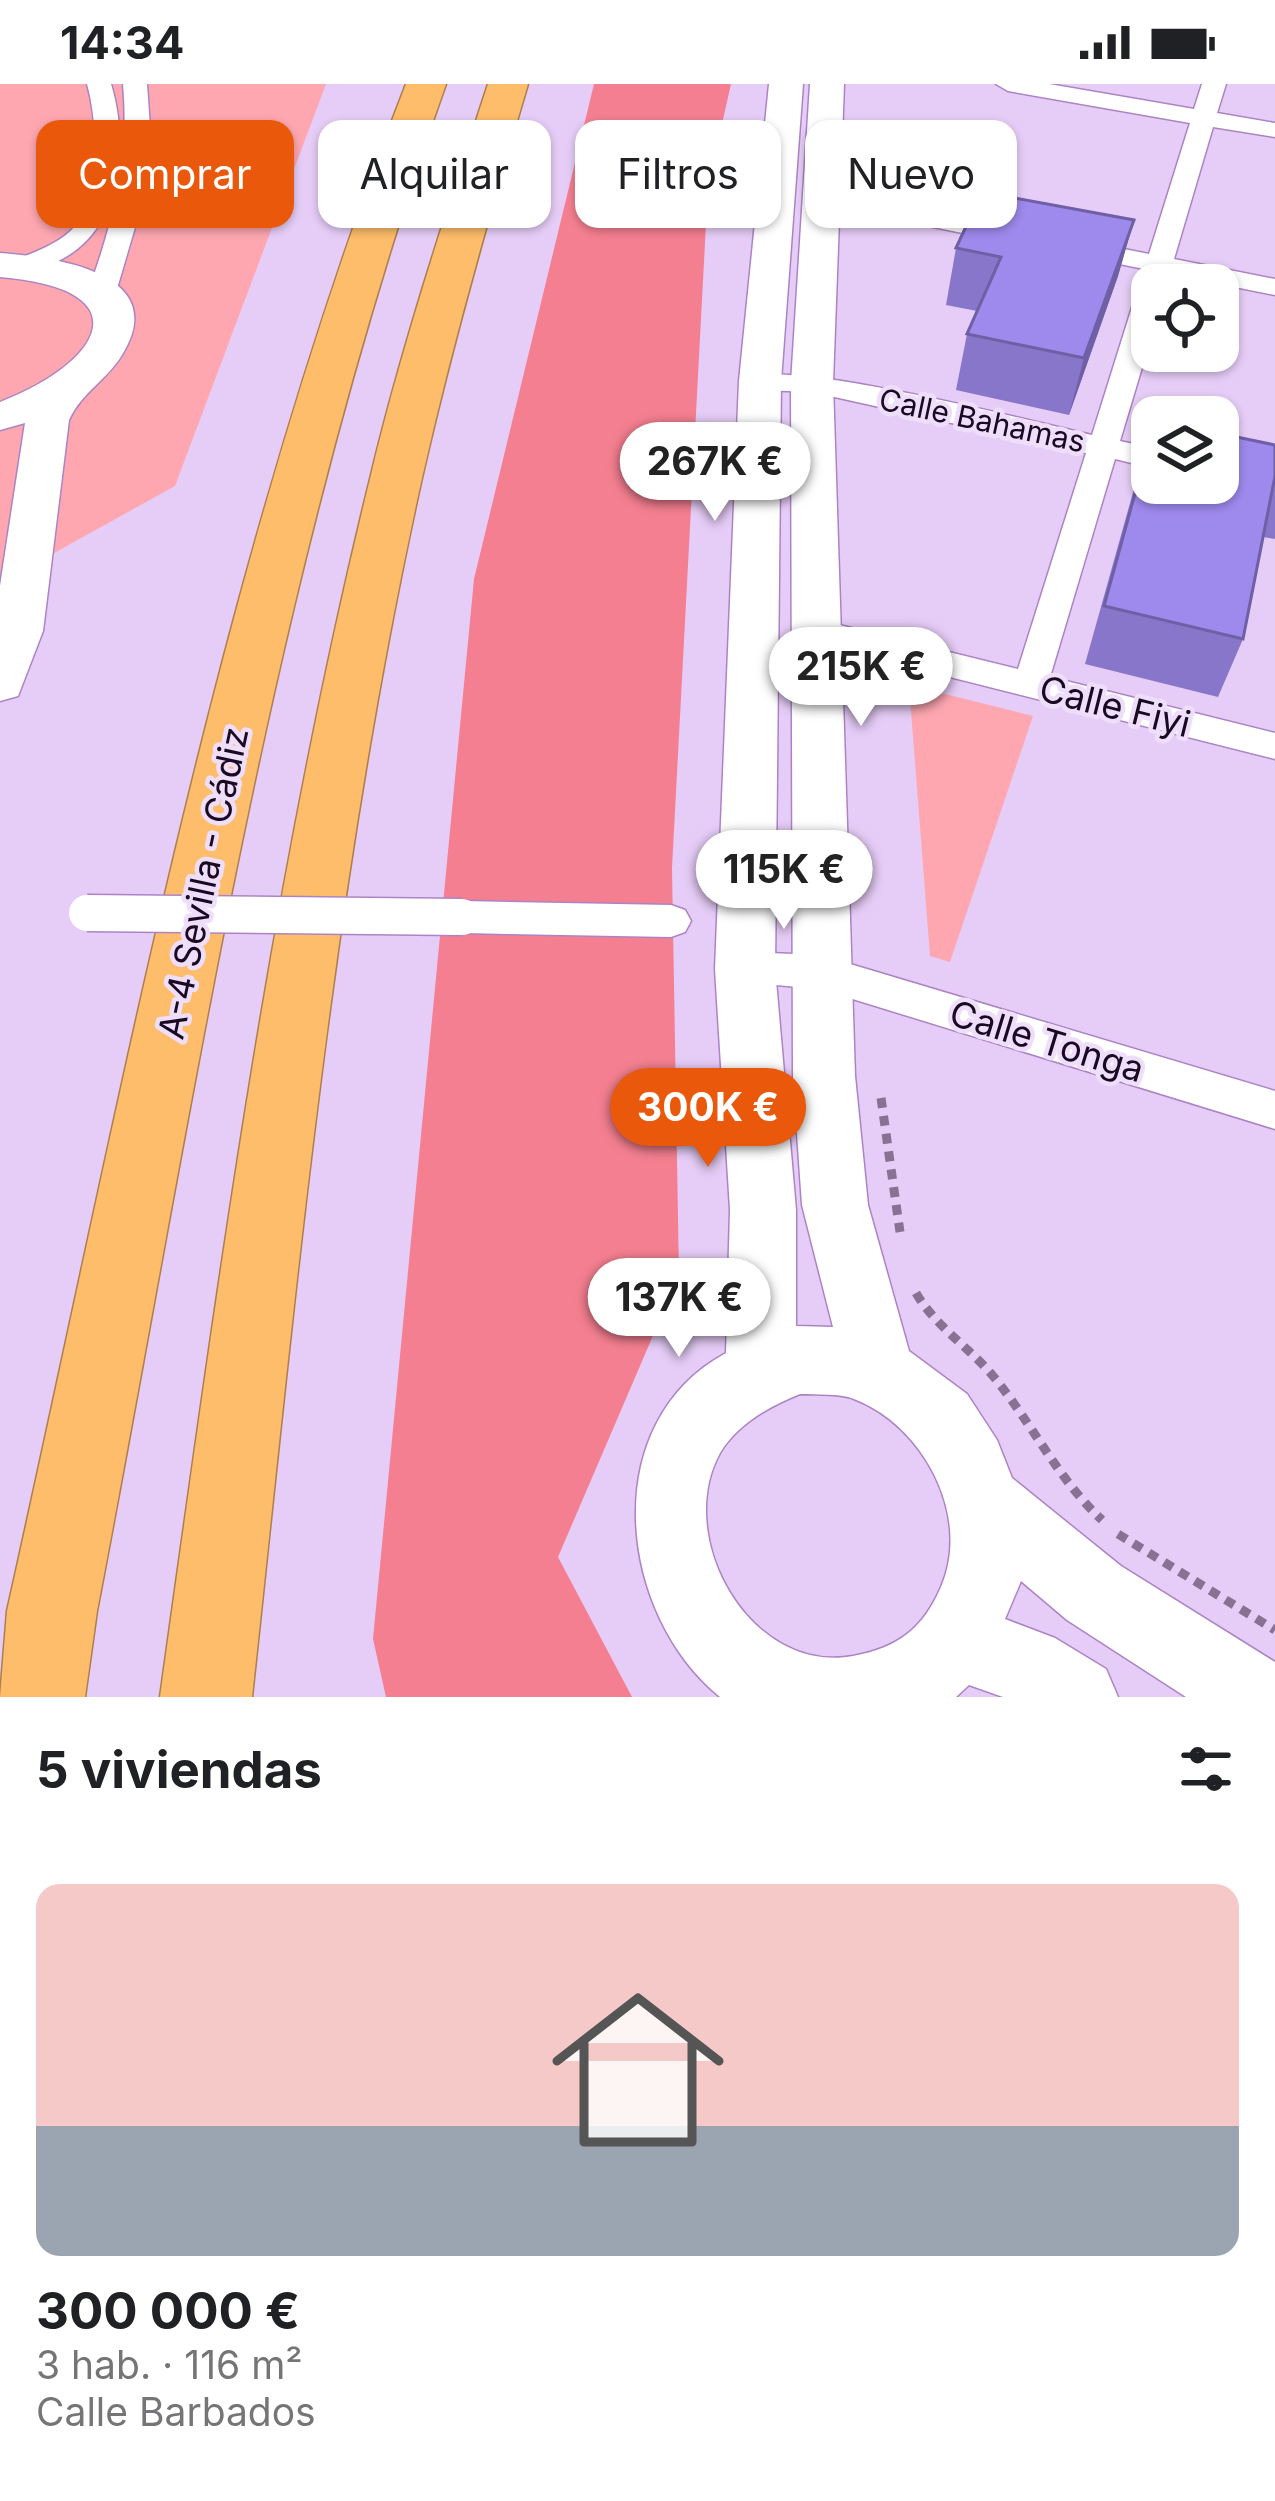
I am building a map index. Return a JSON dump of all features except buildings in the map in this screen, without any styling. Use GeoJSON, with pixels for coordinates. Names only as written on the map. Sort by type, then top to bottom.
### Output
{"type":"FeatureCollection","features":[{"type":"Feature","properties":{"kind":"highway","name":"A-4 Sevilla - Cádiz"},"geometry":{"type":"LineString","coordinates":[[39,1697],[52,1611],[248,664],[397,156],[426,84]]}},
{"type":"Feature","properties":{"kind":"highway"},"geometry":{"type":"LineString","coordinates":[[206,1697],[263,1240],[327,812],[384,515],[466,206],[508,84]]}},
{"type":"Feature","properties":{"kind":"street"},"geometry":{"type":"LineString","coordinates":[[14,265],[67,247],[90,223],[107,148],[99,84]]}},
{"type":"Feature","properties":{"kind":"street"},"geometry":{"type":"LineString","coordinates":[[102,292],[127,220],[143,148],[135,84]]}},
{"type":"Feature","properties":{"kind":"street"},"geometry":{"type":"LineString","coordinates":[[761,1371],[763,1210],[748,1077],[746,969],[786,382],[786,84]]}},
{"type":"Feature","properties":{"kind":"street"},"geometry":{"type":"LineString","coordinates":[[823,120],[826,84]]}},
{"type":"Feature","properties":{"kind":"street"},"geometry":{"type":"LineString","coordinates":[[1008,84],[1275,130]]}},
{"type":"Feature","properties":{"kind":"street"},"geometry":{"type":"LineString","coordinates":[[1160,264],[1214,84]]}},
{"type":"Feature","properties":{"kind":"street"},"geometry":{"type":"LineString","coordinates":[[813,228],[786,382],[815,631],[820,972],[835,1205],[880,1375]]}},
{"type":"Feature","properties":{"kind":"street"},"geometry":{"type":"LineString","coordinates":[[945,228],[1131,273]]}},
{"type":"Feature","properties":{"kind":"street"},"geometry":{"type":"LineString","coordinates":[[0,416],[59,395],[94,370],[114,342],[116,315],[102,292],[70,274],[14,265]]}},
{"type":"Feature","properties":{"kind":"street"},"geometry":{"type":"LineString","coordinates":[[1239,285],[1275,287]]}},
{"type":"Feature","properties":{"kind":"street"},"geometry":{"type":"LineString","coordinates":[[1030,685],[1131,357]]}},
{"type":"Feature","properties":{"kind":"street","name":"Calle Bahamas"},"geometry":{"type":"LineString","coordinates":[[786,382],[1131,453]]}},
{"type":"Feature","properties":{"kind":"street"},"geometry":{"type":"LineString","coordinates":[[0,683],[18,631],[47,420],[59,395]]}},
{"type":"Feature","properties":{"kind":"street","name":"Calle Fiyi"},"geometry":{"type":"LineString","coordinates":[[815,631],[1275,746]]}},
{"type":"Feature","properties":{"kind":"street"},"geometry":{"type":"LineString","coordinates":[[87,913],[671,921]]}},
{"type":"Feature","properties":{"kind":"street","name":"Calle Tonga"},"geometry":{"type":"LineString","coordinates":[[746,969],[820,972],[1275,1110]]}},
{"type":"Feature","properties":{"kind":"street"},"geometry":{"type":"LineString","coordinates":[[812,1361],[858,1366],[880,1375],[902,1384],[940,1415],[970,1457],[988,1504],[991,1556],[979,1606],[948,1654],[900,1687],[843,1697],[784,1688],[732,1656],[692,1608],[670,1551],[669,1494],[686,1441],[718,1399],[761,1371],[812,1361]]}},
{"type":"Feature","properties":{"kind":"street"},"geometry":{"type":"LineString","coordinates":[[988,1504],[1094,1593],[1258,1697]]}},
{"type":"Feature","properties":{"kind":"street"},"geometry":{"type":"LineString","coordinates":[[956,1641],[1028,1666],[1078,1697]]}},
{"type":"Feature","properties":{"kind":"path"},"geometry":{"type":"LineString","coordinates":[[880,1089],[902,1252]]}},
{"type":"Feature","properties":{"kind":"path"},"geometry":{"type":"LineString","coordinates":[[915,1290],[947,1334],[995,1378],[1054,1472],[1079,1500],[1156,1560],[1275,1630]]}},
{"type":"Feature","properties":{"kind":"shaded area"},"geometry":{"type":"Polygon","coordinates":[[[0,84],[326,84],[294,169],[294,120],[36,120],[36,228],[272,228],[175,486],[0,583],[0,84]]]}},
{"type":"Feature","properties":{"kind":"shaded area"},"geometry":{"type":"Polygon","coordinates":[[[594,84],[731,84],[723,120],[585,120],[594,84]]]}},
{"type":"Feature","properties":{"kind":"shaded area"},"geometry":{"type":"Polygon","coordinates":[[[575,162],[575,228],[706,228],[672,868],[679,1275],[558,1557],[632,1697],[386,1697],[373,1639],[474,579],[575,162]]]}},
{"type":"Feature","properties":{"kind":"shaded area"},"geometry":{"type":"Polygon","coordinates":[[[909,685],[1033,716],[950,962],[930,956],[909,685]]]}}]}
